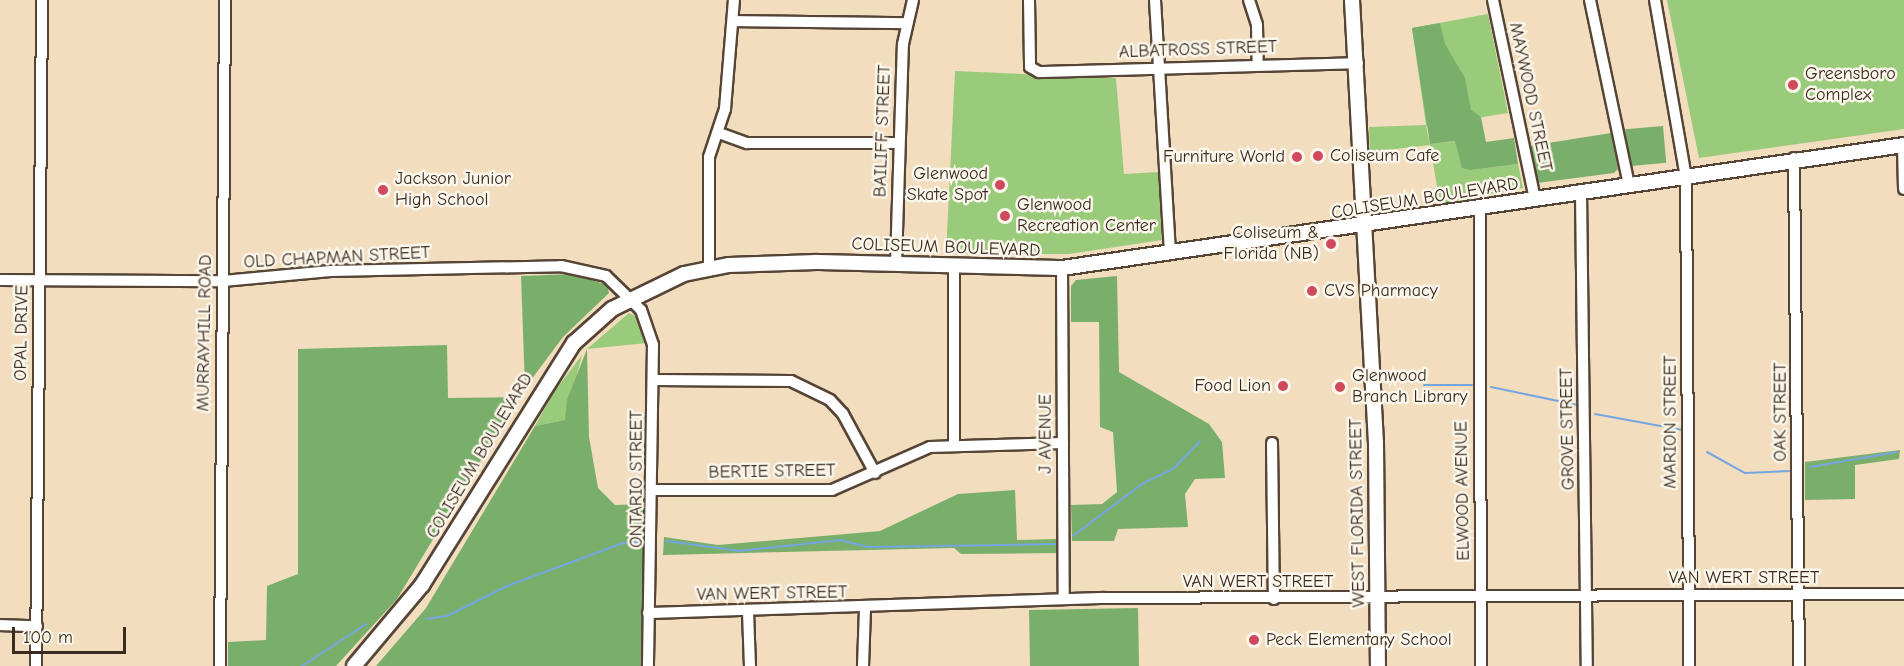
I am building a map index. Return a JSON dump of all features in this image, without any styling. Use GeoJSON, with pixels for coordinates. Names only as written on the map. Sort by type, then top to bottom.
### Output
{"type":"FeatureCollection","features":[{"type":"Feature","properties":{"kind":"main road","name":"WEST FLORIDA STREET"},"geometry":{"type":"LineString","coordinates":[[1352,0],[1358,63],[1376,442],[1378,666]]}},
{"type":"Feature","properties":{"kind":"main road","name":"COLISEUM BOULEVARD"},"geometry":{"type":"LineString","coordinates":[[354,666],[422,585],[554,369],[596,322],[630,297],[709,267],[896,264],[1062,268],[1364,227],[1794,158],[1904,145]]}},
{"type":"Feature","properties":{"kind":"street","name":"OPAL DRIVE"},"geometry":{"type":"LineString","coordinates":[[36,666],[42,0]]}},
{"type":"Feature","properties":{"kind":"street","name":"MURRAYHILL ROAD"},"geometry":{"type":"LineString","coordinates":[[220,666],[225,0]]}},
{"type":"Feature","properties":{"kind":"street"},"geometry":{"type":"LineString","coordinates":[[709,267],[709,157],[719,133],[734,0]]}},
{"type":"Feature","properties":{"kind":"street","name":"BAILIFF STREET"},"geometry":{"type":"LineString","coordinates":[[896,264],[897,143],[906,22],[913,0]]}},
{"type":"Feature","properties":{"kind":"street","name":"ALBATROSS STREET"},"geometry":{"type":"LineString","coordinates":[[1029,0],[1030,67],[1039,72],[1258,64],[1358,63]]}},
{"type":"Feature","properties":{"kind":"street"},"geometry":{"type":"LineString","coordinates":[[1155,0],[1170,254]]}},
{"type":"Feature","properties":{"kind":"street"},"geometry":{"type":"LineString","coordinates":[[1249,0],[1257,25],[1258,64]]}},
{"type":"Feature","properties":{"kind":"street","name":"MAYWOOD STREET"},"geometry":{"type":"LineString","coordinates":[[1493,0],[1535,200]]}},
{"type":"Feature","properties":{"kind":"street"},"geometry":{"type":"LineString","coordinates":[[1590,0],[1629,185]]}},
{"type":"Feature","properties":{"kind":"street","name":"MARION STREET"},"geometry":{"type":"LineString","coordinates":[[1655,0],[1686,177],[1689,666]]}},
{"type":"Feature","properties":{"kind":"street"},"geometry":{"type":"LineString","coordinates":[[733,21],[906,22]]}},
{"type":"Feature","properties":{"kind":"street"},"geometry":{"type":"LineString","coordinates":[[719,133],[747,143],[897,143]]}},
{"type":"Feature","properties":{"kind":"street"},"geometry":{"type":"LineString","coordinates":[[1904,145],[1904,189]]}},
{"type":"Feature","properties":{"kind":"street","name":"OAK STREET"},"geometry":{"type":"LineString","coordinates":[[1794,158],[1799,666]]}},
{"type":"Feature","properties":{"kind":"street","name":"GROVE STREET"},"geometry":{"type":"LineString","coordinates":[[1581,192],[1587,666]]}},
{"type":"Feature","properties":{"kind":"street","name":"ELWOOD AVENUE"},"geometry":{"type":"LineString","coordinates":[[1480,208],[1481,666]]}},
{"type":"Feature","properties":{"kind":"street","name":"OLD CHAPMAN STREET"},"geometry":{"type":"LineString","coordinates":[[0,280],[223,281],[332,271],[574,266],[606,276],[630,297]]}},
{"type":"Feature","properties":{"kind":"street"},"geometry":{"type":"LineString","coordinates":[[954,267],[954,442]]}},
{"type":"Feature","properties":{"kind":"street","name":"J AVENUE"},"geometry":{"type":"LineString","coordinates":[[1062,268],[1064,599]]}},
{"type":"Feature","properties":{"kind":"street","name":"ONTARIO STREET"},"geometry":{"type":"LineString","coordinates":[[630,297],[651,334],[655,380],[648,666]]}},
{"type":"Feature","properties":{"kind":"street"},"geometry":{"type":"LineString","coordinates":[[655,380],[791,381],[830,400],[843,414],[875,473]]}},
{"type":"Feature","properties":{"kind":"street","name":"BERTIE STREET"},"geometry":{"type":"LineString","coordinates":[[654,490],[832,490],[930,447],[954,442],[1063,443]]}},
{"type":"Feature","properties":{"kind":"street"},"geometry":{"type":"LineString","coordinates":[[1272,443],[1274,599]]}},
{"type":"Feature","properties":{"kind":"street","name":"VAN WERT STREET"},"geometry":{"type":"LineString","coordinates":[[648,613],[865,609],[1064,599],[1904,594]]}},
{"type":"Feature","properties":{"kind":"street"},"geometry":{"type":"LineString","coordinates":[[863,666],[865,609]]}},
{"type":"Feature","properties":{"kind":"street"},"geometry":{"type":"LineString","coordinates":[[748,612],[750,666]]}},
{"type":"Feature","properties":{"kind":"street"},"geometry":{"type":"LineString","coordinates":[[0,625],[37,626]]}},
{"type":"Feature","properties":{"kind":"green space","name":"Greensboro Complex"},"geometry":{"type":"Polygon","coordinates":[[[1667,0],[1904,0],[1904,129],[1699,158],[1667,0]]]}},
{"type":"Feature","properties":{"kind":"green space"},"geometry":{"type":"Polygon","coordinates":[[[1488,14],[1508,113],[1426,126],[1430,144],[1456,141],[1471,170],[1518,164],[1523,188],[1440,204],[1430,145],[1370,152],[1369,127],[1426,125],[1412,28],[1488,14]]]}},
{"type":"Feature","properties":{"kind":"green space"},"geometry":{"type":"Polygon","coordinates":[[[1440,23],[1445,44],[1465,78],[1471,110],[1481,117],[1486,142],[1514,138],[1518,164],[1471,170],[1462,168],[1455,141],[1430,144],[1412,28],[1440,23]]]}},
{"type":"Feature","properties":{"kind":"green space"},"geometry":{"type":"Polygon","coordinates":[[[955,71],[1116,78],[1124,174],[1159,172],[1162,240],[1069,254],[946,254],[955,71]]]}},
{"type":"Feature","properties":{"kind":"green space"},"geometry":{"type":"Polygon","coordinates":[[[1663,126],[1666,163],[1628,166],[1625,129],[1663,126]]]}},
{"type":"Feature","properties":{"kind":"green space"},"geometry":{"type":"Polygon","coordinates":[[[1611,133],[1618,169],[1614,173],[1537,183],[1529,146],[1611,133]]]}},
{"type":"Feature","properties":{"kind":"green space"},"geometry":{"type":"Polygon","coordinates":[[[574,274],[607,285],[609,293],[563,337],[525,388],[521,276],[574,274]]]}},
{"type":"Feature","properties":{"kind":"green space"},"geometry":{"type":"Polygon","coordinates":[[[1117,276],[1119,372],[1209,424],[1222,442],[1225,478],[1195,479],[1185,494],[1188,527],[1118,529],[1114,541],[1072,541],[1071,505],[1102,504],[1117,492],[1113,432],[1100,427],[1099,322],[1071,322],[1071,286],[1076,280],[1117,276]]]}},
{"type":"Feature","properties":{"kind":"green space"},"geometry":{"type":"Polygon","coordinates":[[[629,313],[640,318],[647,343],[587,349],[629,313]]]}},
{"type":"Feature","properties":{"kind":"green space"},"geometry":{"type":"Polygon","coordinates":[[[447,345],[448,398],[519,397],[397,599],[336,666],[228,666],[228,642],[266,640],[267,586],[298,574],[298,349],[447,345]]]}},
{"type":"Feature","properties":{"kind":"green space"},"geometry":{"type":"Polygon","coordinates":[[[587,349],[589,437],[598,488],[615,505],[648,504],[643,666],[376,666],[426,608],[535,426],[565,420],[567,400],[587,349]]]}},
{"type":"Feature","properties":{"kind":"green space"},"geometry":{"type":"Polygon","coordinates":[[[582,355],[565,420],[535,426],[554,392],[582,355]]]}},
{"type":"Feature","properties":{"kind":"green space"},"geometry":{"type":"Polygon","coordinates":[[[1900,450],[1899,459],[1855,465],[1855,499],[1805,500],[1805,462],[1900,450]]]}},
{"type":"Feature","properties":{"kind":"green space"},"geometry":{"type":"Polygon","coordinates":[[[1015,490],[1017,540],[1058,539],[1058,553],[961,554],[954,548],[663,555],[664,537],[718,545],[880,531],[958,494],[1015,490]]]}},
{"type":"Feature","properties":{"kind":"green space"},"geometry":{"type":"Polygon","coordinates":[[[1138,608],[1139,666],[1030,666],[1029,610],[1138,608]]]}},
{"type":"Feature","properties":{"kind":"waterway"},"geometry":{"type":"LineString","coordinates":[[1424,385],[1472,385]]}},
{"type":"Feature","properties":{"kind":"waterway"},"geometry":{"type":"LineString","coordinates":[[1491,387],[1577,405]]}},
{"type":"Feature","properties":{"kind":"waterway"},"geometry":{"type":"LineString","coordinates":[[1595,414],[1683,430]]}},
{"type":"Feature","properties":{"kind":"waterway"},"geometry":{"type":"LineString","coordinates":[[1073,536],[1142,484],[1173,469],[1200,441]]}},
{"type":"Feature","properties":{"kind":"waterway"},"geometry":{"type":"LineString","coordinates":[[1707,452],[1745,473],[1789,471]]}},
{"type":"Feature","properties":{"kind":"waterway"},"geometry":{"type":"LineString","coordinates":[[1810,467],[1897,452]]}},
{"type":"Feature","properties":{"kind":"waterway"},"geometry":{"type":"LineString","coordinates":[[666,541],[740,551],[840,540],[869,547],[1058,544]]}},
{"type":"Feature","properties":{"kind":"waterway"},"geometry":{"type":"LineString","coordinates":[[426,619],[447,616],[507,586],[623,543],[647,541]]}},
{"type":"Feature","properties":{"kind":"waterway"},"geometry":{"type":"LineString","coordinates":[[302,666],[366,624]]}},
{"type":"Feature","properties":{"kind":"place","name":"Greensboro Complex"},"geometry":{"type":"Point","coordinates":[1793,85]}},
{"type":"Feature","properties":{"kind":"place","name":"Coliseum Cafe"},"geometry":{"type":"Point","coordinates":[1318,156]}},
{"type":"Feature","properties":{"kind":"place","name":"Furniture World"},"geometry":{"type":"Point","coordinates":[1297,157]}},
{"type":"Feature","properties":{"kind":"place","name":"Glenwood Skate Spot"},"geometry":{"type":"Point","coordinates":[1000,185]}},
{"type":"Feature","properties":{"kind":"place","name":"Jackson Junior High School"},"geometry":{"type":"Point","coordinates":[383,190]}},
{"type":"Feature","properties":{"kind":"place","name":"Glenwood Recreation Center"},"geometry":{"type":"Point","coordinates":[1005,216]}},
{"type":"Feature","properties":{"kind":"place","name":"Coliseum & Florida (NB)"},"geometry":{"type":"Point","coordinates":[1331,244]}},
{"type":"Feature","properties":{"kind":"place","name":"CVS Pharmacy"},"geometry":{"type":"Point","coordinates":[1312,291]}},
{"type":"Feature","properties":{"kind":"place","name":"Food Lion"},"geometry":{"type":"Point","coordinates":[1283,386]}},
{"type":"Feature","properties":{"kind":"place","name":"Glenwood Branch Library"},"geometry":{"type":"Point","coordinates":[1340,387]}},
{"type":"Feature","properties":{"kind":"place","name":"Peck Elementary School"},"geometry":{"type":"Point","coordinates":[1254,640]}}]}
